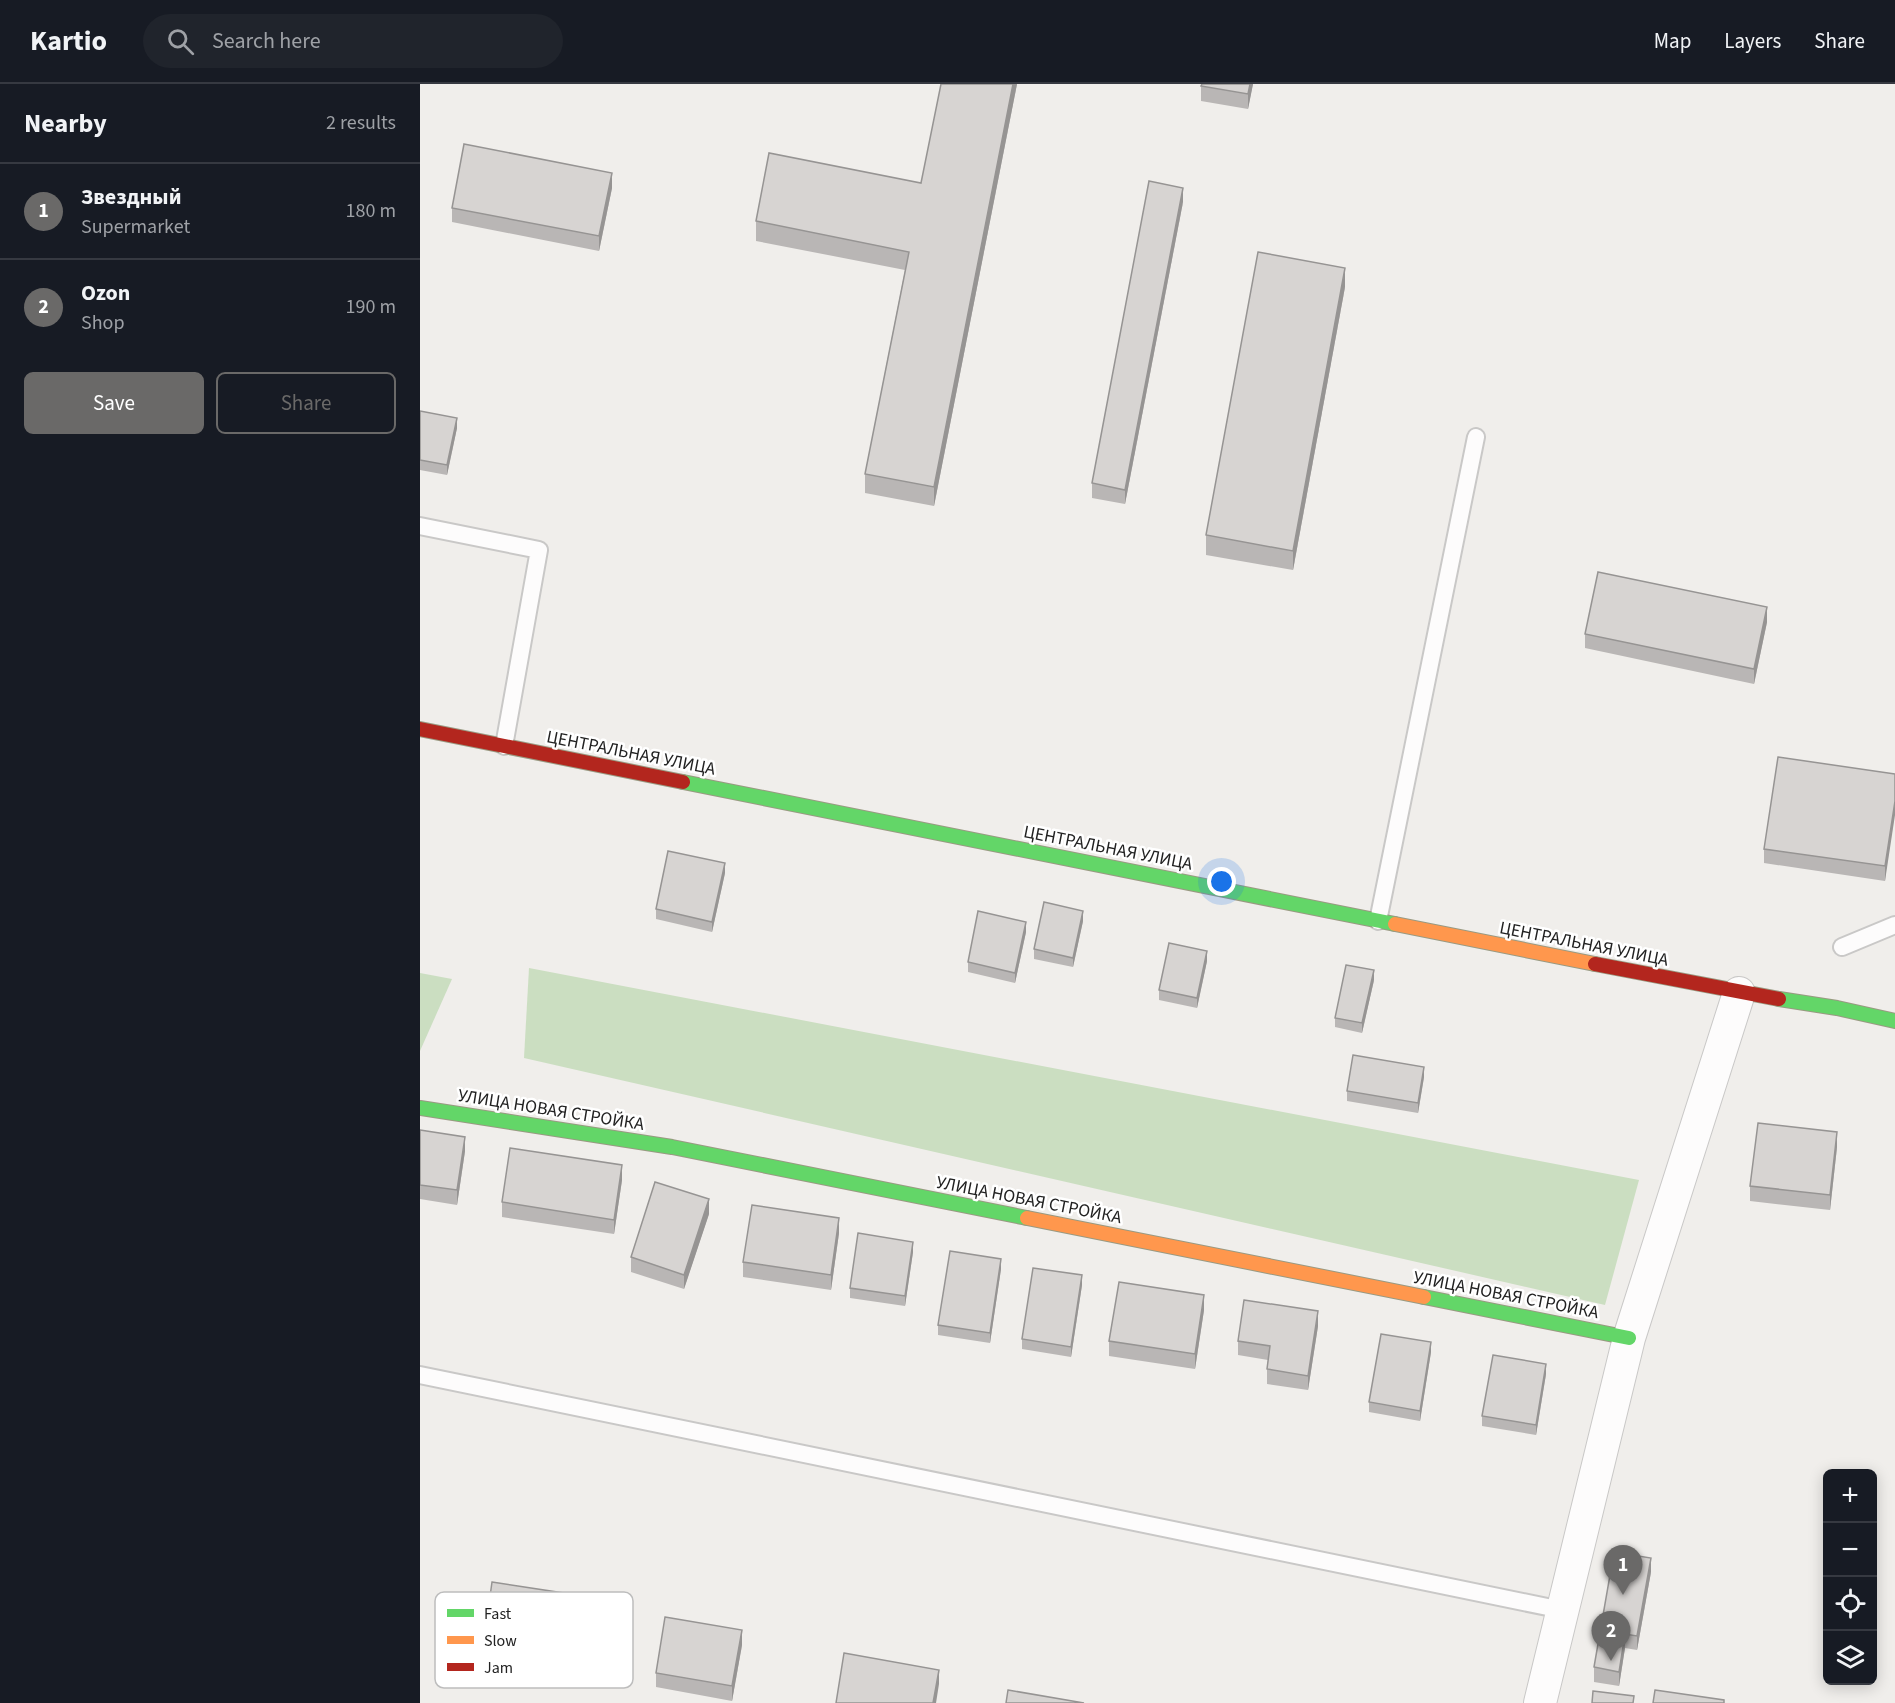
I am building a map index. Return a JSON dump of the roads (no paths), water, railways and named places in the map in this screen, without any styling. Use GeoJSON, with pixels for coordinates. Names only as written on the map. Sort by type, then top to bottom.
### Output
{"type":"FeatureCollection","features":[{"type":"Feature","properties":{"kind":"street","name":"ЦЕНТРАЛЬНАЯ УЛИЦА"},"geometry":{"type":"LineString","coordinates":[[420,729],[1738,993],[1837,1008],[1895,1022]]}},
{"type":"Feature","properties":{"kind":"street"},"geometry":{"type":"LineString","coordinates":[[1540,1703],[1629,1338],[1738,993]]}},
{"type":"Feature","properties":{"kind":"street","name":"УЛИЦА НОВАЯ СТРОЙКА"},"geometry":{"type":"LineString","coordinates":[[420,1108],[672,1147],[1629,1338]]}},
{"type":"Feature","properties":{"kind":"lane"},"geometry":{"type":"LineString","coordinates":[[1378,921],[1476,437]]}},
{"type":"Feature","properties":{"kind":"lane"},"geometry":{"type":"LineString","coordinates":[[421,530],[539,550],[504,746]]}},
{"type":"Feature","properties":{"kind":"lane"},"geometry":{"type":"LineString","coordinates":[[1842,947],[1895,925]]}},
{"type":"Feature","properties":{"kind":"lane"},"geometry":{"type":"LineString","coordinates":[[420,1375],[1562,1610]]}},
{"type":"Feature","properties":{"kind":"place","name":"Звездный"},"geometry":{"type":"Point","coordinates":[1623,1595]}},
{"type":"Feature","properties":{"kind":"place","name":"Ozon"},"geometry":{"type":"Point","coordinates":[1611,1661]}}]}
